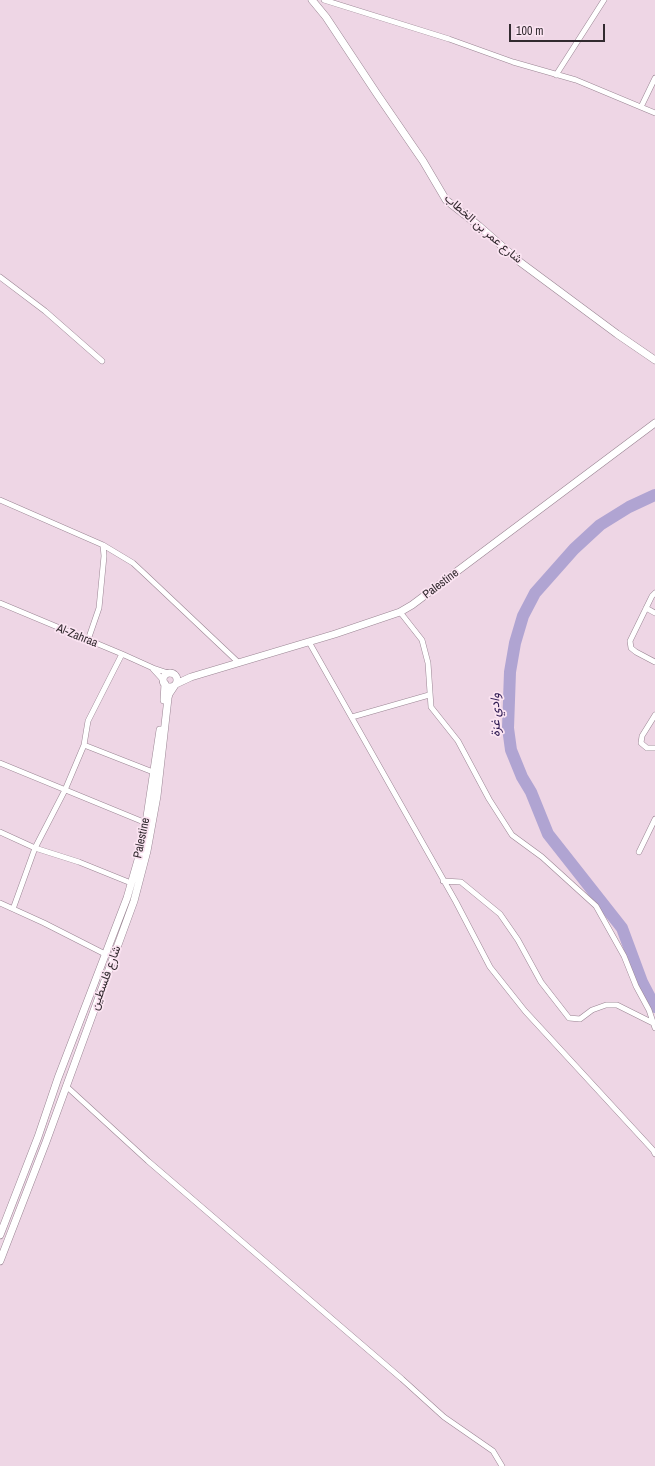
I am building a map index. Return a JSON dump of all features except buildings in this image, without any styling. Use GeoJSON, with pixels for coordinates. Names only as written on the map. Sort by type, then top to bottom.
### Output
{"type":"FeatureCollection","features":[{"type":"Feature","properties":{"kind":"street","name":"شارع عمر بن الخطاب"},"geometry":{"type":"LineString","coordinates":[[312,0],[326,17],[423,161],[446,200],[520,262],[617,334],[655,360]]}},
{"type":"Feature","properties":{"kind":"street"},"geometry":{"type":"LineString","coordinates":[[324,0],[449,39],[513,62],[576,80],[655,113]]}},
{"type":"Feature","properties":{"kind":"street"},"geometry":{"type":"LineString","coordinates":[[556,75],[604,0]]}},
{"type":"Feature","properties":{"kind":"street"},"geometry":{"type":"LineString","coordinates":[[641,107],[655,78]]}},
{"type":"Feature","properties":{"kind":"street"},"geometry":{"type":"LineString","coordinates":[[0,277],[45,311],[102,361]]}},
{"type":"Feature","properties":{"kind":"street","name":"Palestine"},"geometry":{"type":"LineString","coordinates":[[176,685],[191,677],[309,642],[400,612],[412,605],[520,526],[655,423]]}},
{"type":"Feature","properties":{"kind":"street"},"geometry":{"type":"LineString","coordinates":[[0,500],[103,544],[133,563],[240,663]]}},
{"type":"Feature","properties":{"kind":"street"},"geometry":{"type":"LineString","coordinates":[[88,640],[99,608],[104,556],[103,544]]}},
{"type":"Feature","properties":{"kind":"street"},"geometry":{"type":"LineString","coordinates":[[655,593],[630,641],[631,648],[655,662]]}},
{"type":"Feature","properties":{"kind":"street","name":"Al-Zahraa"},"geometry":{"type":"LineString","coordinates":[[0,603],[153,668],[173,675]]}},
{"type":"Feature","properties":{"kind":"street"},"geometry":{"type":"LineString","coordinates":[[646,608],[655,613]]}},
{"type":"Feature","properties":{"kind":"street"},"geometry":{"type":"LineString","coordinates":[[400,612],[422,640],[428,663],[431,707],[458,740],[489,799],[512,835],[542,857],[596,906],[624,956],[636,986],[649,1010],[654,1026]]}},
{"type":"Feature","properties":{"kind":"street"},"geometry":{"type":"LineString","coordinates":[[309,642],[490,967],[504,985],[655,1154]]}},
{"type":"Feature","properties":{"kind":"street"},"geometry":{"type":"LineString","coordinates":[[13,909],[35,848],[65,790],[84,745],[88,721],[122,654]]}},
{"type":"Feature","properties":{"kind":"street","name":"Al-Zahraa"},"geometry":{"type":"LineString","coordinates":[[153,668],[164,682]]}},
{"type":"Feature","properties":{"kind":"street"},"geometry":{"type":"LineString","coordinates":[[173,675],[177,680],[176,685],[169,687],[164,682],[166,676],[173,675]]}},
{"type":"Feature","properties":{"kind":"street","name":"Palestine"},"geometry":{"type":"LineString","coordinates":[[173,675],[187,675],[191,677]]}},
{"type":"Feature","properties":{"kind":"street","name":"Palestine"},"geometry":{"type":"LineString","coordinates":[[93,987],[127,898],[140,853],[146,823],[164,699],[164,682]]}},
{"type":"Feature","properties":{"kind":"street","name":"شارع فلسطين"},"geometry":{"type":"LineString","coordinates":[[0,1261],[134,901],[147,851],[157,796],[168,698],[169,694],[176,685]]}},
{"type":"Feature","properties":{"kind":"street"},"geometry":{"type":"LineString","coordinates":[[352,717],[429,695]]}},
{"type":"Feature","properties":{"kind":"street"},"geometry":{"type":"LineString","coordinates":[[655,714],[642,736],[641,743],[647,748],[655,748]]}},
{"type":"Feature","properties":{"kind":"street"},"geometry":{"type":"LineString","coordinates":[[84,745],[153,772]]}},
{"type":"Feature","properties":{"kind":"street"},"geometry":{"type":"LineString","coordinates":[[0,763],[146,823]]}},
{"type":"Feature","properties":{"kind":"street"},"geometry":{"type":"LineString","coordinates":[[639,852],[655,819]]}},
{"type":"Feature","properties":{"kind":"street"},"geometry":{"type":"LineString","coordinates":[[0,832],[35,848],[79,862],[131,883]]}},
{"type":"Feature","properties":{"kind":"street"},"geometry":{"type":"LineString","coordinates":[[443,881],[461,882],[500,914],[518,940],[540,982],[569,1018],[580,1019],[592,1010],[606,1005],[617,1005],[654,1026]]}},
{"type":"Feature","properties":{"kind":"street"},"geometry":{"type":"LineString","coordinates":[[0,903],[44,923],[105,954]]}},
{"type":"Feature","properties":{"kind":"street","name":"شارع فلسطين"},"geometry":{"type":"LineString","coordinates":[[0,1235],[93,987]]}},
{"type":"Feature","properties":{"kind":"street"},"geometry":{"type":"LineString","coordinates":[[66,1086],[148,1161],[402,1379],[444,1417],[493,1451],[502,1466]]}},
{"type":"Feature","properties":{"kind":"waterway","name":"وادي غزة"},"geometry":{"type":"LineString","coordinates":[[655,495],[629,507],[600,525],[574,549],[535,593],[523,616],[515,643],[510,672],[508,728],[511,750],[522,777],[531,792],[548,834],[622,928],[642,982],[655,1007]]}}]}
